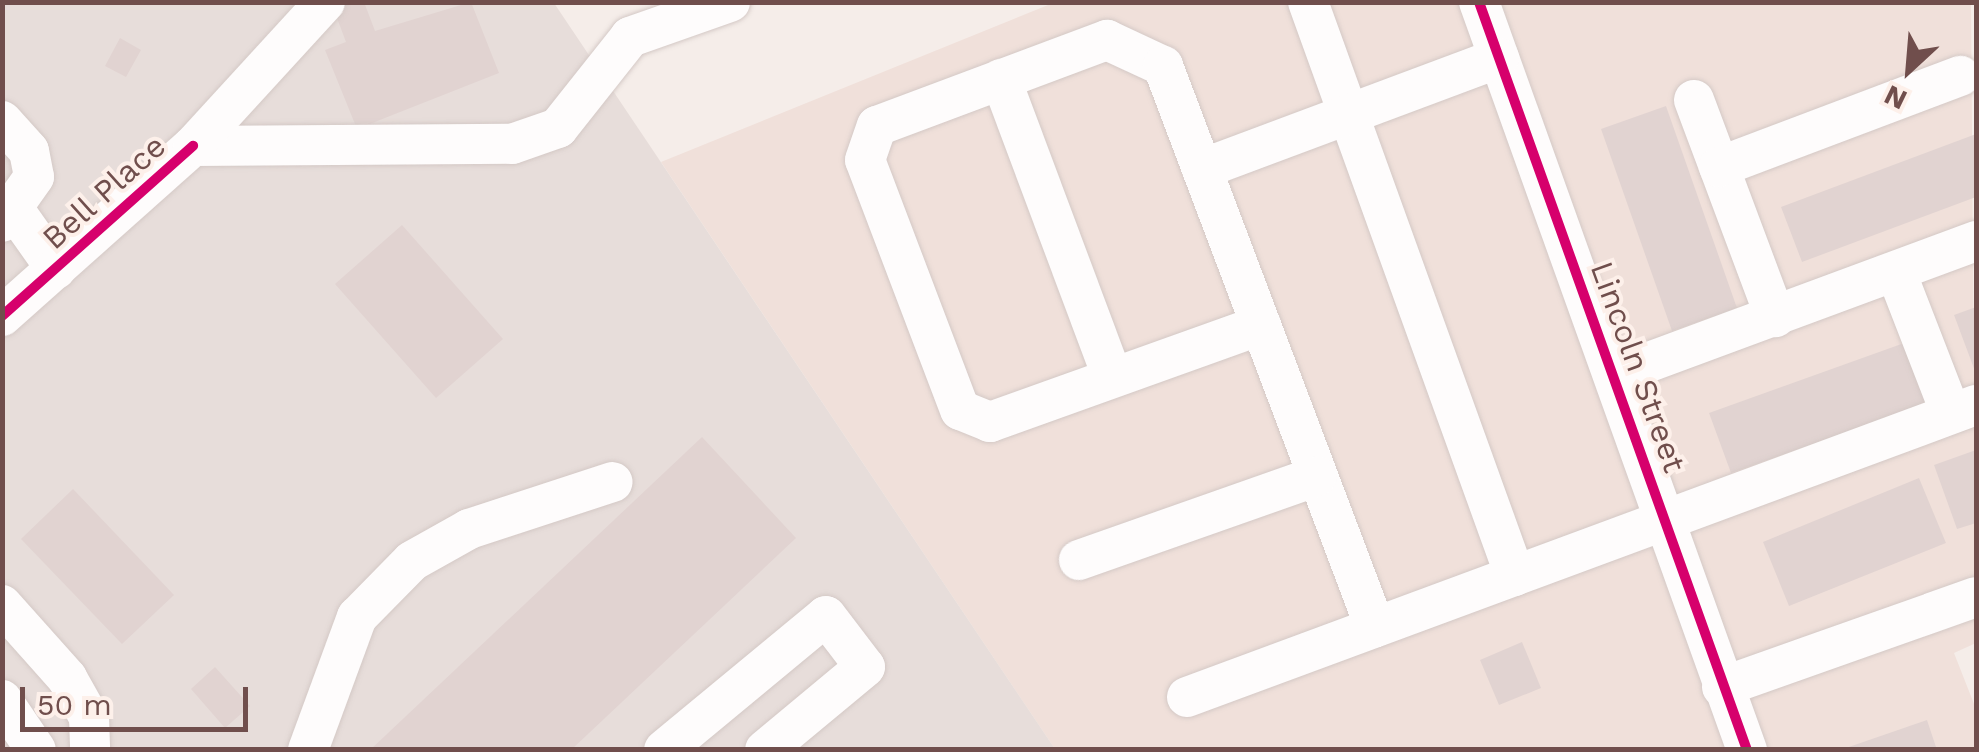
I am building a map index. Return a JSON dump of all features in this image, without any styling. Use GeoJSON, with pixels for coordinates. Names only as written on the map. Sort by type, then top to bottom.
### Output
{"type":"FeatureCollection","features":[{"type":"Feature","properties":{"kind":"street","name":"Bell Place"},"geometry":{"type":"LineString","coordinates":[[2,316],[194,146],[325,2]]}},
{"type":"Feature","properties":{"kind":"street"},"geometry":{"type":"LineString","coordinates":[[194,146],[512,144],[558,128],[630,38],[730,2]]}},
{"type":"Feature","properties":{"kind":"street"},"geometry":{"type":"LineString","coordinates":[[1308,2],[1515,576]]}},
{"type":"Feature","properties":{"kind":"street","name":"Lincoln Street"},"geometry":{"type":"LineString","coordinates":[[1478,2],[1747,750]]}},
{"type":"Feature","properties":{"kind":"street"},"geometry":{"type":"LineString","coordinates":[[1261,325],[990,422],[960,410],[865,160],[876,126],[1107,40],[1138,49],[1163,66],[1261,325],[1375,627]]}},
{"type":"Feature","properties":{"kind":"street"},"geometry":{"type":"LineString","coordinates":[[1202,169],[1499,58]]}},
{"type":"Feature","properties":{"kind":"street"},"geometry":{"type":"LineString","coordinates":[[1719,167],[1960,76]]}},
{"type":"Feature","properties":{"kind":"street"},"geometry":{"type":"LineString","coordinates":[[1000,79],[1112,376]]}},
{"type":"Feature","properties":{"kind":"street"},"geometry":{"type":"LineString","coordinates":[[1694,100],[1775,316]]}},
{"type":"Feature","properties":{"kind":"street"},"geometry":{"type":"LineString","coordinates":[[2,121],[29,151],[34,177],[9,217],[56,269]]}},
{"type":"Feature","properties":{"kind":"street"},"geometry":{"type":"LineString","coordinates":[[1614,375],[1976,242]]}},
{"type":"Feature","properties":{"kind":"street"},"geometry":{"type":"LineString","coordinates":[[1188,696],[1964,410],[1896,272]]}},
{"type":"Feature","properties":{"kind":"street"},"geometry":{"type":"LineString","coordinates":[[1079,560],[1318,476]]}},
{"type":"Feature","properties":{"kind":"street"},"geometry":{"type":"LineString","coordinates":[[308,750],[358,618],[412,561],[469,529],[613,482]]}},
{"type":"Feature","properties":{"kind":"street"},"geometry":{"type":"LineString","coordinates":[[1722,686],[1976,596]]}},
{"type":"Feature","properties":{"kind":"street"},"geometry":{"type":"LineString","coordinates":[[2,604],[67,678],[90,717],[90,750]]}},
{"type":"Feature","properties":{"kind":"street"},"geometry":{"type":"LineString","coordinates":[[664,750],[826,616],[865,667],[765,750]]}},
{"type":"Feature","properties":{"kind":"street"},"geometry":{"type":"LineString","coordinates":[[2,700],[36,750]]}},
{"type":"Feature","properties":{"kind":"shaded area"},"geometry":{"type":"Polygon","coordinates":[[[2,3],[554,3],[1055,749],[3,749],[2,3]]]}},
{"type":"Feature","properties":{"kind":"shaded area"},"geometry":{"type":"Polygon","coordinates":[[[1053,3],[1971,3],[1976,643],[1954,653],[1976,709],[1976,749],[1055,749],[661,162],[1053,3]]]}},
{"type":"Feature","properties":{"kind":"building"},"geometry":{"type":"Polygon","coordinates":[[[352,2],[364,2],[375,31],[471,2],[499,73],[357,129],[325,50],[346,42],[334,10],[352,2]]]}},
{"type":"Feature","properties":{"kind":"building"},"geometry":{"type":"Polygon","coordinates":[[[120,38],[141,50],[126,77],[105,66],[120,38]]]}},
{"type":"Feature","properties":{"kind":"building"},"geometry":{"type":"Polygon","coordinates":[[[1666,106],[1737,308],[1672,331],[1601,129],[1666,106]]]}},
{"type":"Feature","properties":{"kind":"building"},"geometry":{"type":"Polygon","coordinates":[[[1976,134],[1976,197],[1802,262],[1781,207],[1976,134]]]}},
{"type":"Feature","properties":{"kind":"building"},"geometry":{"type":"Polygon","coordinates":[[[402,225],[503,339],[436,398],[335,284],[402,225]]]}},
{"type":"Feature","properties":{"kind":"building"},"geometry":{"type":"Polygon","coordinates":[[[1976,307],[1976,374],[1954,315],[1976,307]]]}},
{"type":"Feature","properties":{"kind":"building"},"geometry":{"type":"Polygon","coordinates":[[[1907,342],[1929,402],[1731,473],[1709,413],[1907,342]]]}},
{"type":"Feature","properties":{"kind":"building"},"geometry":{"type":"Polygon","coordinates":[[[702,437],[796,538],[571,750],[370,750],[702,437]]]}},
{"type":"Feature","properties":{"kind":"building"},"geometry":{"type":"Polygon","coordinates":[[[1976,450],[1976,523],[1957,529],[1934,465],[1976,450]]]}},
{"type":"Feature","properties":{"kind":"building"},"geometry":{"type":"Polygon","coordinates":[[[1919,478],[1946,543],[1789,606],[1763,542],[1919,478]]]}},
{"type":"Feature","properties":{"kind":"building"},"geometry":{"type":"Polygon","coordinates":[[[73,489],[174,595],[122,644],[21,539],[73,489]]]}},
{"type":"Feature","properties":{"kind":"building"},"geometry":{"type":"Polygon","coordinates":[[[1522,642],[1541,688],[1499,705],[1480,660],[1522,642]]]}},
{"type":"Feature","properties":{"kind":"building"},"geometry":{"type":"Polygon","coordinates":[[[215,667],[250,706],[225,728],[191,689],[215,667]]]}},
{"type":"Feature","properties":{"kind":"building"},"geometry":{"type":"Polygon","coordinates":[[[1927,720],[1937,750],[1843,750],[1843,749],[1927,720]]]}},
{"type":"Feature","properties":{"kind":"cycle path"},"geometry":{"type":"LineString","coordinates":[[1479,2],[1747,750]]}},
{"type":"Feature","properties":{"kind":"cycle path"},"geometry":{"type":"LineString","coordinates":[[2,316],[193,146]]}}]}
